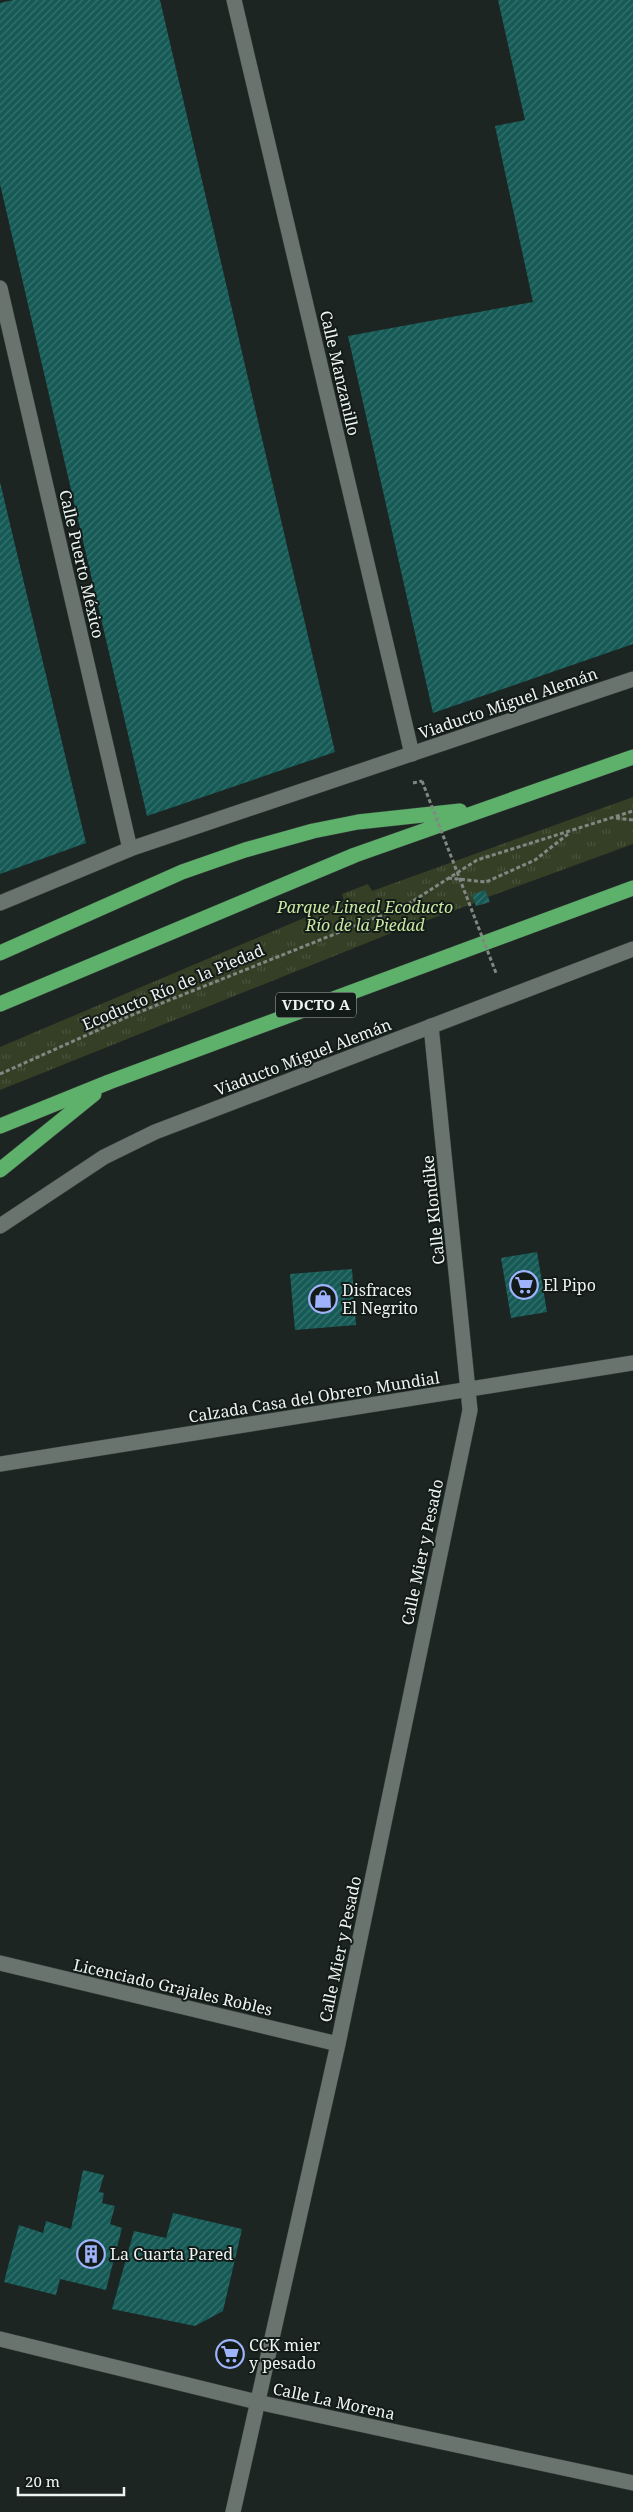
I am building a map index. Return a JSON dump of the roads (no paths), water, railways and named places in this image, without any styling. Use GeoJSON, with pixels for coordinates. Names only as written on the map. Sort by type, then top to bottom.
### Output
{"type":"FeatureCollection","features":[{"type":"Feature","properties":{"kind":"highway"},"geometry":{"type":"LineString","coordinates":[[0,1004],[355,855],[633,756]]}},
{"type":"Feature","properties":{"kind":"highway"},"geometry":{"type":"LineString","coordinates":[[0,953],[182,872],[245,850],[314,831],[358,822],[452,812],[498,803]]}},
{"type":"Feature","properties":{"kind":"highway","name":"VDCTO A"},"geometry":{"type":"LineString","coordinates":[[0,1126],[109,1082],[633,888]]}},
{"type":"Feature","properties":{"kind":"highway"},"geometry":{"type":"LineString","coordinates":[[0,1170],[109,1082]]}},
{"type":"Feature","properties":{"kind":"street","name":"Calle Manzanillo"},"geometry":{"type":"LineString","coordinates":[[234,0],[412,754]]}},
{"type":"Feature","properties":{"kind":"street","name":"Calle Puerto México"},"geometry":{"type":"LineString","coordinates":[[0,288],[130,849]]}},
{"type":"Feature","properties":{"kind":"street","name":"Viaducto Miguel Alemán"},"geometry":{"type":"LineString","coordinates":[[0,903],[130,849],[633,679]]}},
{"type":"Feature","properties":{"kind":"street","name":"Viaducto Miguel Alemán"},"geometry":{"type":"LineString","coordinates":[[0,1226],[104,1158],[155,1132],[633,949]]}},
{"type":"Feature","properties":{"kind":"street","name":"Calle Klondike"},"geometry":{"type":"LineString","coordinates":[[431,1026],[469,1391]]}},
{"type":"Feature","properties":{"kind":"street","name":"Calzada Casa del Obrero Mundial"},"geometry":{"type":"LineString","coordinates":[[0,1464],[469,1391],[633,1363]]}},
{"type":"Feature","properties":{"kind":"street","name":"Calle Mier y Pesado"},"geometry":{"type":"LineString","coordinates":[[233,2512],[338,2044],[470,1410],[469,1391]]}},
{"type":"Feature","properties":{"kind":"street","name":"Licenciado Grajales Robles"},"geometry":{"type":"LineString","coordinates":[[0,1964],[338,2044]]}},
{"type":"Feature","properties":{"kind":"street","name":"Calle La Morena"},"geometry":{"type":"LineString","coordinates":[[0,2339],[257,2402],[633,2483]]}},
{"type":"Feature","properties":{"kind":"place","name":"El Pipo"},"geometry":{"type":"Point","coordinates":[524,1285]}},
{"type":"Feature","properties":{"kind":"place","name":"Disfraces El Negrito"},"geometry":{"type":"Point","coordinates":[323,1299]}},
{"type":"Feature","properties":{"kind":"place","name":"La Cuarta Pared"},"geometry":{"type":"Point","coordinates":[91,2254]}},
{"type":"Feature","properties":{"kind":"place","name":"CCK mier y pesado"},"geometry":{"type":"Point","coordinates":[230,2354]}},
{"type":"Feature","properties":{"kind":"park label","name":"Parque Lineal Ecoducto Río de la Piedad"},"geometry":{"type":"Point","coordinates":[365,916]}}]}
